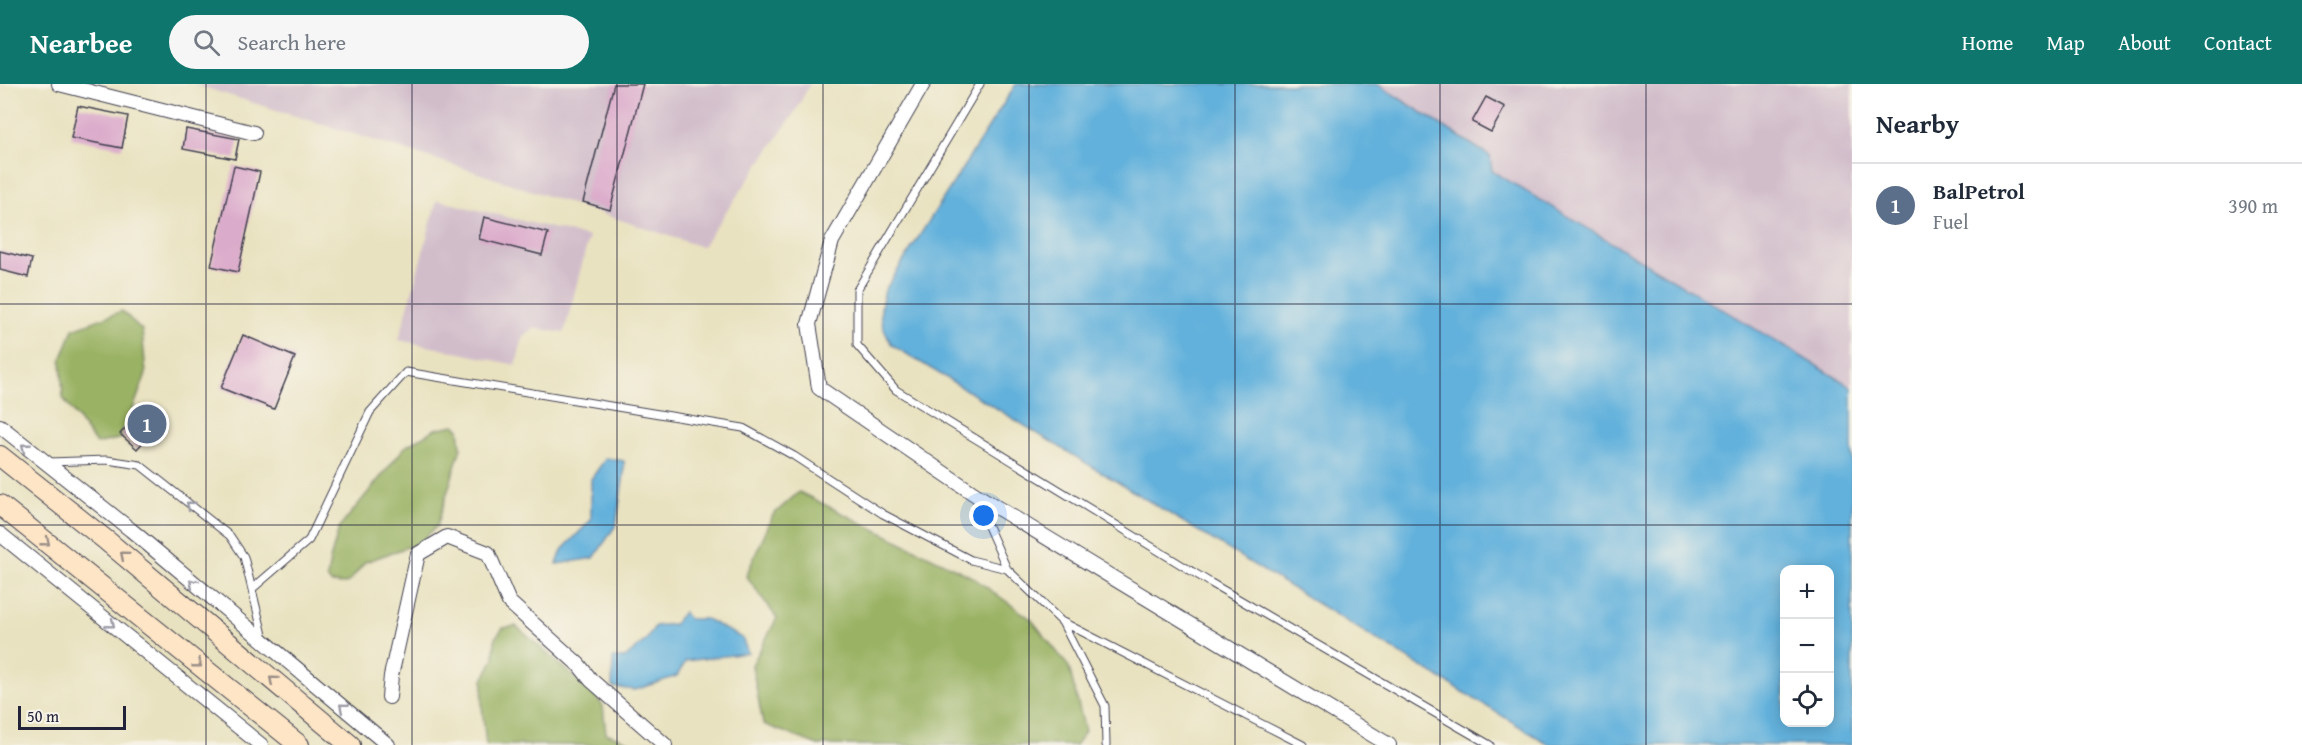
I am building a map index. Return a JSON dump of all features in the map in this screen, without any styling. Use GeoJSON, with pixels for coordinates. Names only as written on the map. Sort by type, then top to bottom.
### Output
{"type":"FeatureCollection","features":[{"type":"Feature","properties":{"kind":"main road"},"geometry":{"type":"LineString","coordinates":[[0,456],[107,541],[350,745]]}},
{"type":"Feature","properties":{"kind":"main road"},"geometry":{"type":"LineString","coordinates":[[0,505],[299,745]]}},
{"type":"Feature","properties":{"kind":"street"},"geometry":{"type":"LineString","coordinates":[[58,84],[254,133]]}},
{"type":"Feature","properties":{"kind":"street"},"geometry":{"type":"LineString","coordinates":[[922,84],[832,241],[809,324],[819,388],[974,494],[1389,745]]}},
{"type":"Feature","properties":{"kind":"street"},"geometry":{"type":"LineString","coordinates":[[0,426],[388,745]]}},
{"type":"Feature","properties":{"kind":"street"},"geometry":{"type":"LineString","coordinates":[[0,534],[261,745]]}},
{"type":"Feature","properties":{"kind":"street"},"geometry":{"type":"LineString","coordinates":[[388,697],[418,554],[447,537],[488,553],[509,602],[579,665],[591,680],[665,745]]}},
{"type":"Feature","properties":{"kind":"lane"},"geometry":{"type":"LineString","coordinates":[[980,84],[857,290],[857,345],[896,390],[1211,583],[1490,745]]}},
{"type":"Feature","properties":{"kind":"lane"},"geometry":{"type":"LineString","coordinates":[[252,589],[309,540],[370,412],[406,372],[743,428],[794,456],[883,514],[971,560],[1007,569]]}},
{"type":"Feature","properties":{"kind":"lane"},"geometry":{"type":"LineString","coordinates":[[45,462],[107,460],[140,465],[230,536],[244,557],[265,642]]}},
{"type":"Feature","properties":{"kind":"lane"},"geometry":{"type":"LineString","coordinates":[[974,494],[1007,569],[1062,622],[1304,745]]}},
{"type":"Feature","properties":{"kind":"lane"},"geometry":{"type":"LineString","coordinates":[[1062,622],[1105,706],[1106,745]]}},
{"type":"Feature","properties":{"kind":"shaded area"},"geometry":{"type":"Polygon","coordinates":[[[193,84],[810,84],[795,112],[702,247],[463,168],[193,84]]]}},
{"type":"Feature","properties":{"kind":"shaded area"},"geometry":{"type":"Polygon","coordinates":[[[1377,84],[1852,84],[1852,387],[1492,171],[1490,155],[1377,84]]]}},
{"type":"Feature","properties":{"kind":"shaded area"},"geometry":{"type":"Polygon","coordinates":[[[437,200],[589,237],[564,333],[536,328],[523,336],[516,365],[399,340],[437,200]]]}},
{"type":"Feature","properties":{"kind":"green space"},"geometry":{"type":"Polygon","coordinates":[[[122,311],[142,330],[146,374],[122,438],[96,444],[63,398],[61,360],[73,329],[122,311]]]}},
{"type":"Feature","properties":{"kind":"green space"},"geometry":{"type":"Polygon","coordinates":[[[454,425],[459,429],[461,448],[437,526],[419,543],[365,562],[350,581],[344,584],[331,583],[327,578],[339,528],[405,447],[435,429],[454,425]]]}},
{"type":"Feature","properties":{"kind":"green space"},"geometry":{"type":"Polygon","coordinates":[[[799,492],[972,577],[1031,619],[1069,667],[1085,731],[1076,745],[818,745],[763,724],[752,665],[777,618],[746,576],[773,515],[799,492]]]}},
{"type":"Feature","properties":{"kind":"green space"},"geometry":{"type":"Polygon","coordinates":[[[516,626],[593,693],[603,706],[606,733],[638,745],[486,745],[482,706],[483,680],[494,658],[495,638],[503,628],[516,626]]]}},
{"type":"Feature","properties":{"kind":"water"},"geometry":{"type":"Polygon","coordinates":[[[1016,84],[1377,84],[1490,156],[1492,171],[1852,387],[1852,745],[1550,745],[892,345],[884,330],[881,306],[885,290],[1016,84]]]}},
{"type":"Feature","properties":{"kind":"water"},"geometry":{"type":"Polygon","coordinates":[[[606,458],[624,461],[616,525],[594,558],[557,564],[562,550],[591,520],[591,479],[606,458]]]}},
{"type":"Feature","properties":{"kind":"water"},"geometry":{"type":"Polygon","coordinates":[[[683,612],[689,619],[706,619],[742,638],[748,653],[686,661],[677,676],[635,690],[612,687],[613,658],[625,658],[647,639],[655,626],[674,624],[683,612]]]}},
{"type":"Feature","properties":{"kind":"building"},"geometry":{"type":"Polygon","coordinates":[[[614,84],[643,84],[610,210],[583,202],[614,84]]]}},
{"type":"Feature","properties":{"kind":"building"},"geometry":{"type":"Polygon","coordinates":[[[1486,97],[1505,107],[1491,132],[1472,122],[1486,97]]]}},
{"type":"Feature","properties":{"kind":"building"},"geometry":{"type":"Polygon","coordinates":[[[78,106],[128,116],[122,148],[71,138],[78,106]]]}},
{"type":"Feature","properties":{"kind":"building"},"geometry":{"type":"Polygon","coordinates":[[[186,129],[239,139],[235,159],[183,149],[186,129]]]}},
{"type":"Feature","properties":{"kind":"building"},"geometry":{"type":"Polygon","coordinates":[[[234,166],[260,172],[238,272],[211,266],[234,166]]]}},
{"type":"Feature","properties":{"kind":"building"},"geometry":{"type":"Polygon","coordinates":[[[484,217],[548,233],[542,255],[479,239],[484,217]]]}},
{"type":"Feature","properties":{"kind":"building"},"geometry":{"type":"Polygon","coordinates":[[[0,251],[32,259],[28,277],[0,270],[0,251]]]}},
{"type":"Feature","properties":{"kind":"building"},"geometry":{"type":"Polygon","coordinates":[[[243,335],[295,357],[274,409],[221,388],[243,335]]]}},
{"type":"Feature","properties":{"kind":"building"},"geometry":{"type":"Polygon","coordinates":[[[144,407],[161,422],[137,449],[120,434],[144,407]]]}},
{"type":"Feature","properties":{"kind":"place","name":"BalPetrol"},"geometry":{"type":"Point","coordinates":[147,424]}}]}
